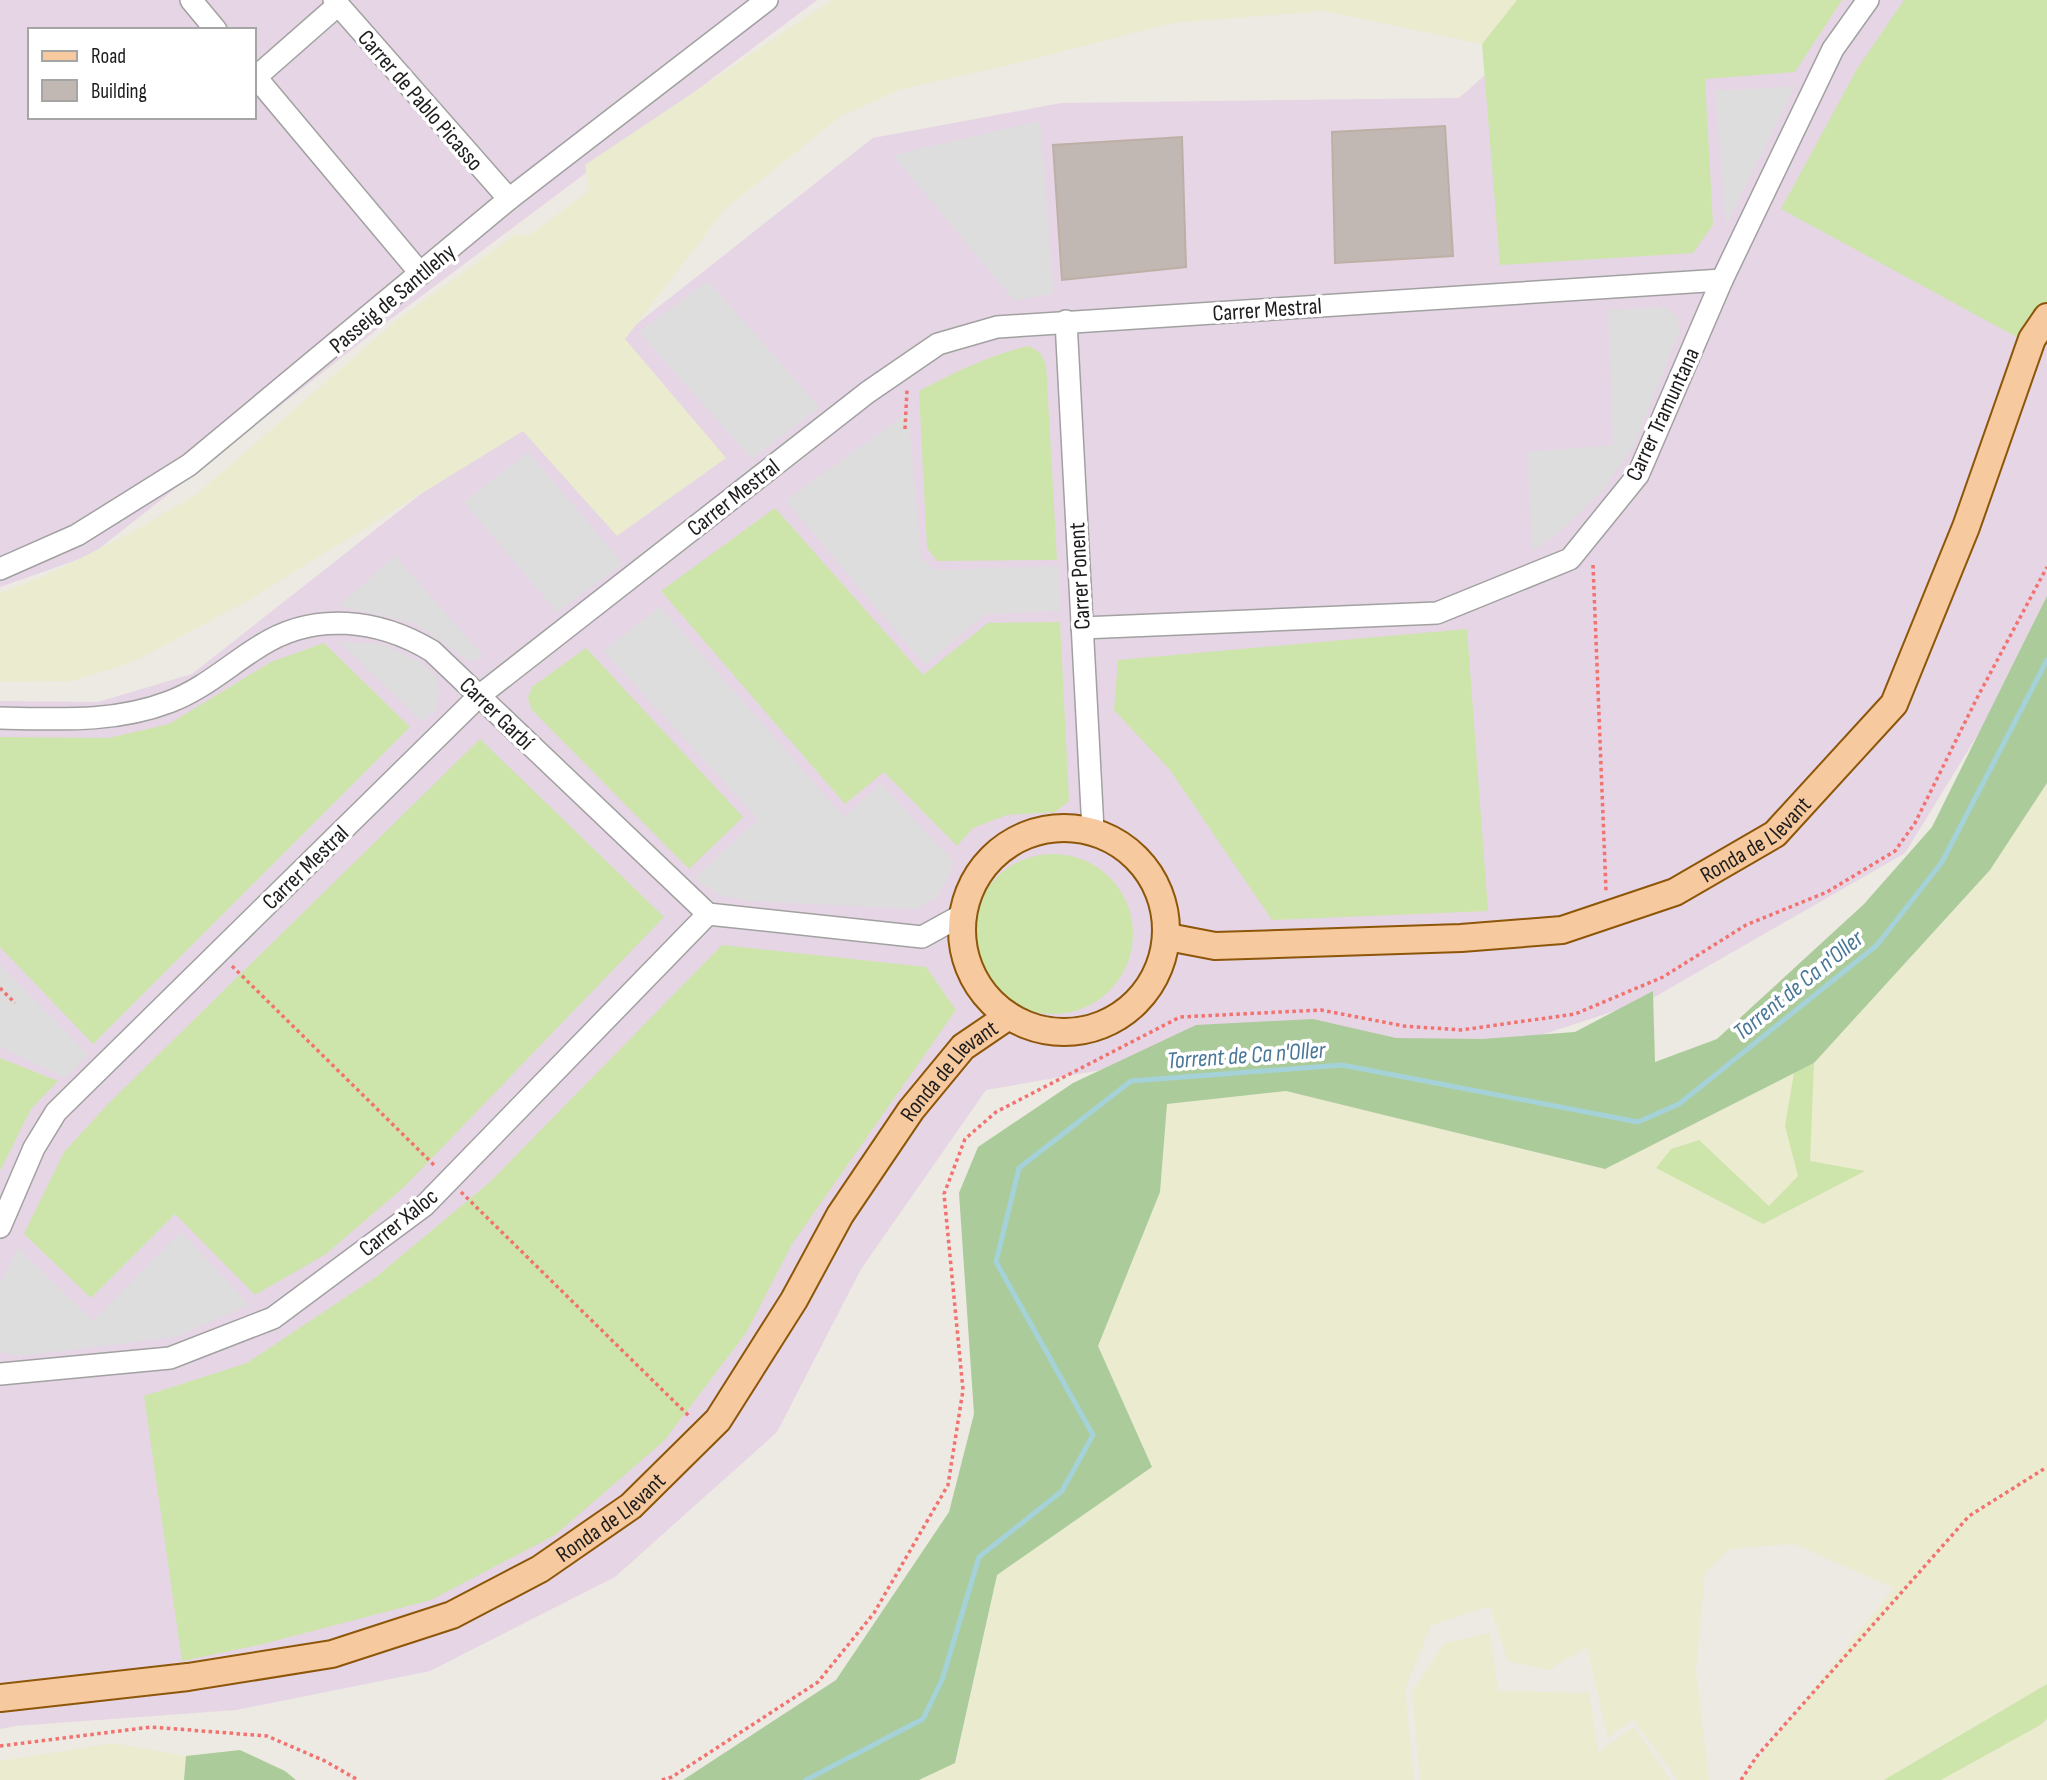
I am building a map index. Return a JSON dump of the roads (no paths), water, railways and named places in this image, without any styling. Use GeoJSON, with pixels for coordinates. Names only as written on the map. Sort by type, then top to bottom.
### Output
{"type":"FeatureCollection","features":[{"type":"Feature","properties":{"kind":"main road","name":"Ronda de Llevant"},"geometry":{"type":"LineString","coordinates":[[1167,937],[1215,946],[1461,937],[1562,930],[1675,892],[1775,834],[1894,704],[1966,527],[2032,340],[2047,317]]}},
{"type":"Feature","properties":{"kind":"main road"},"geometry":{"type":"LineString","coordinates":[[1057,827],[1093,830],[1124,845],[1149,871],[1164,901],[1167,937],[1164,957],[1149,990],[1120,1017],[1087,1031],[1034,1030],[1007,1017],[981,992],[963,951],[962,915],[967,896],[984,865],[1003,847],[1035,831],[1057,827]]}},
{"type":"Feature","properties":{"kind":"main road","name":"Ronda de Llevant"},"geometry":{"type":"LineString","coordinates":[[0,1698],[188,1677],[332,1654],[452,1615],[540,1569],[631,1506],[718,1420],[794,1300],[840,1214],[911,1110],[963,1047],[1007,1017]]}},
{"type":"Feature","properties":{"kind":"street"},"geometry":{"type":"LineString","coordinates":[[191,0],[214,28]]}},
{"type":"Feature","properties":{"kind":"street","name":"Passeig de Santllehy"},"geometry":{"type":"LineString","coordinates":[[0,569],[77,535],[189,465],[509,199],[767,0]]}},
{"type":"Feature","properties":{"kind":"street","name":"Carrer Tramuntana"},"geometry":{"type":"LineString","coordinates":[[1082,628],[1437,612],[1570,559],[1638,475],[1722,280],[1833,49],[1868,0]]}},
{"type":"Feature","properties":{"kind":"street"},"geometry":{"type":"LineString","coordinates":[[256,75],[336,2]]}},
{"type":"Feature","properties":{"kind":"street","name":"Carrer de Pablo Picasso"},"geometry":{"type":"LineString","coordinates":[[336,2],[509,199]]}},
{"type":"Feature","properties":{"kind":"street"},"geometry":{"type":"LineString","coordinates":[[256,77],[421,274]]}},
{"type":"Feature","properties":{"kind":"street","name":"Carrer Mestral"},"geometry":{"type":"LineString","coordinates":[[0,1227],[34,1148],[56,1112],[479,696],[868,392],[938,344],[997,327],[1066,321],[1722,280]]}},
{"type":"Feature","properties":{"kind":"street","name":"Carrer Ponent"},"geometry":{"type":"LineString","coordinates":[[1066,321],[1093,830]]}},
{"type":"Feature","properties":{"kind":"street","name":"Carrer Garbí"},"geometry":{"type":"LineString","coordinates":[[0,718],[93,719],[143,711],[194,691],[273,638],[312,624],[365,624],[409,637],[432,651],[708,914]]}},
{"type":"Feature","properties":{"kind":"street"},"geometry":{"type":"LineString","coordinates":[[708,914],[922,937],[962,915]]}},
{"type":"Feature","properties":{"kind":"street","name":"Carrer Xaloc"},"geometry":{"type":"LineString","coordinates":[[0,1374],[170,1358],[273,1318],[425,1205],[708,914]]}},
{"type":"Feature","properties":{"kind":"waterway","name":"Torrent de Ca n'Oller"},"geometry":{"type":"LineString","coordinates":[[806,1780],[923,1719],[942,1680],[979,1557],[1062,1491],[1093,1435],[996,1262],[1019,1168],[1131,1081],[1342,1065],[1638,1122],[1679,1104],[1877,945],[1942,862],[2047,660]]}}]}
